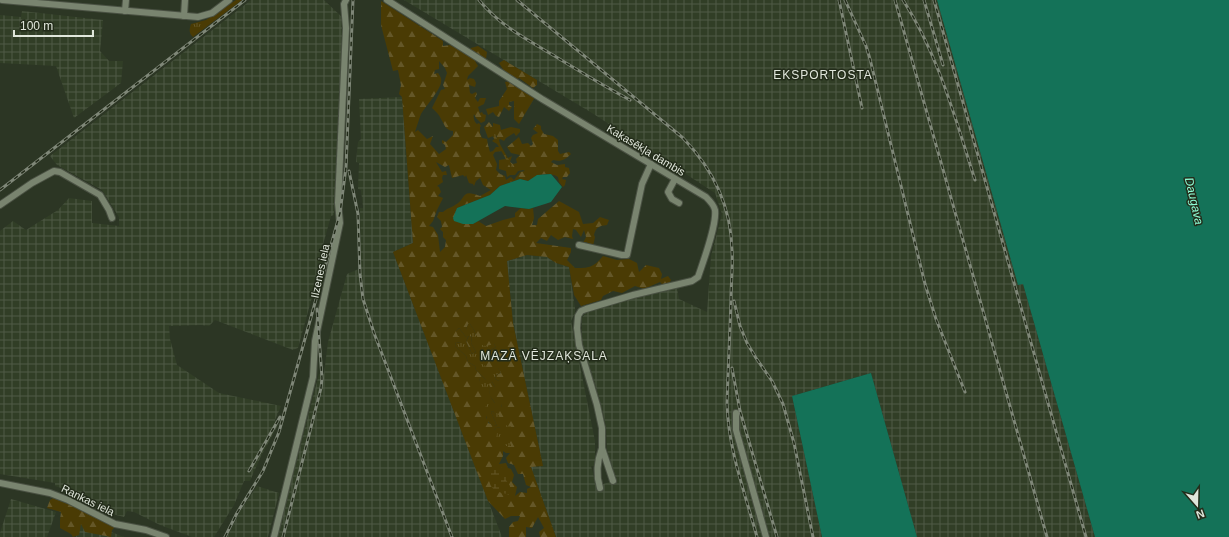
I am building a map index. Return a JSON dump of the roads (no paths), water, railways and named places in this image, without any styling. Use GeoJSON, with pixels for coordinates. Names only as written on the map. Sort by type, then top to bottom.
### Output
{"type":"FeatureCollection","features":[{"type":"Feature","properties":{"kind":"street"},"geometry":{"type":"LineString","coordinates":[[2,0],[74,3],[125,11],[184,16],[203,16],[212,13],[227,1]]}},
{"type":"Feature","properties":{"kind":"street"},"geometry":{"type":"LineString","coordinates":[[125,11],[126,0]]}},
{"type":"Feature","properties":{"kind":"street"},"geometry":{"type":"LineString","coordinates":[[184,16],[185,0]]}},
{"type":"Feature","properties":{"kind":"street","name":"Kaķasēkļa dambis"},"geometry":{"type":"LineString","coordinates":[[387,0],[542,99],[706,197],[715,210],[712,230],[698,277],[692,281],[633,295],[586,309],[581,311],[578,316],[577,328],[579,345],[597,405],[602,428],[602,448]]}},
{"type":"Feature","properties":{"kind":"street","name":"Ilzenes iela"},"geometry":{"type":"LineString","coordinates":[[274,537],[313,377],[315,341],[340,223],[338,204],[346,28],[345,2]]}},
{"type":"Feature","properties":{"kind":"street"},"geometry":{"type":"LineString","coordinates":[[579,245],[627,255],[642,184],[650,164]]}},
{"type":"Feature","properties":{"kind":"street"},"geometry":{"type":"LineString","coordinates":[[0,205],[32,183],[54,171],[60,172],[100,195],[112,218]]}},
{"type":"Feature","properties":{"kind":"street"},"geometry":{"type":"LineString","coordinates":[[675,179],[668,192],[672,199],[679,203]]}},
{"type":"Feature","properties":{"kind":"street"},"geometry":{"type":"LineString","coordinates":[[736,412],[736,430],[766,537]]}},
{"type":"Feature","properties":{"kind":"street"},"geometry":{"type":"LineString","coordinates":[[602,448],[613,481]]}},
{"type":"Feature","properties":{"kind":"street"},"geometry":{"type":"LineString","coordinates":[[600,488],[598,470],[599,457],[602,448]]}},
{"type":"Feature","properties":{"kind":"street","name":"Rankas iela"},"geometry":{"type":"LineString","coordinates":[[0,482],[50,493],[68,500],[115,524],[146,530],[166,537]]}},
{"type":"Feature","properties":{"kind":"water","name":"Daugava"},"geometry":{"type":"Polygon","coordinates":[[[937,0],[1229,0],[1229,537],[1095,537],[1023,284],[1018,285],[937,0]]]}},
{"type":"Feature","properties":{"kind":"water"},"geometry":{"type":"Polygon","coordinates":[[[551,174],[562,187],[551,202],[529,209],[505,206],[473,224],[463,224],[454,221],[453,218],[457,208],[490,195],[500,186],[520,179],[528,181],[537,175],[551,174]]]}},
{"type":"Feature","properties":{"kind":"water"},"geometry":{"type":"Polygon","coordinates":[[[871,373],[917,537],[822,537],[792,396],[871,373]]]}},
{"type":"Feature","properties":{"kind":"railway"},"geometry":{"type":"LineString","coordinates":[[0,190],[245,0]]}},
{"type":"Feature","properties":{"kind":"railway"},"geometry":{"type":"LineString","coordinates":[[225,537],[237,513],[263,471],[279,432],[340,213],[346,167],[353,0]]}},
{"type":"Feature","properties":{"kind":"railway"},"geometry":{"type":"LineString","coordinates":[[479,0],[495,17],[513,31],[630,100]]}},
{"type":"Feature","properties":{"kind":"railway"},"geometry":{"type":"LineString","coordinates":[[517,0],[683,138],[703,163],[718,190],[728,219],[732,250],[727,403],[728,420],[730,437],[738,471],[757,537]]}},
{"type":"Feature","properties":{"kind":"railway"},"geometry":{"type":"LineString","coordinates":[[839,0],[862,108]]}},
{"type":"Feature","properties":{"kind":"railway"},"geometry":{"type":"LineString","coordinates":[[845,0],[866,46],[870,59],[925,284],[936,319],[965,392]]}},
{"type":"Feature","properties":{"kind":"railway"},"geometry":{"type":"LineString","coordinates":[[895,0],[1047,537]]}},
{"type":"Feature","properties":{"kind":"railway"},"geometry":{"type":"LineString","coordinates":[[903,0],[916,21],[936,65],[953,111],[975,180]]}},
{"type":"Feature","properties":{"kind":"railway"},"geometry":{"type":"LineString","coordinates":[[924,0],[943,65]]}},
{"type":"Feature","properties":{"kind":"railway"},"geometry":{"type":"LineString","coordinates":[[934,0],[1086,537]]}},
{"type":"Feature","properties":{"kind":"railway"},"geometry":{"type":"LineString","coordinates":[[349,171],[358,214],[360,274],[363,299],[374,333],[452,537]]}},
{"type":"Feature","properties":{"kind":"railway"},"geometry":{"type":"LineString","coordinates":[[734,301],[740,326],[747,343],[772,381],[783,404],[794,443],[813,537]]}},
{"type":"Feature","properties":{"kind":"railway"},"geometry":{"type":"LineString","coordinates":[[283,537],[321,388],[322,378],[317,309]]}},
{"type":"Feature","properties":{"kind":"railway"},"geometry":{"type":"LineString","coordinates":[[732,368],[740,411],[777,537]]}},
{"type":"Feature","properties":{"kind":"railway"},"geometry":{"type":"LineString","coordinates":[[249,471],[280,417]]}},
{"type":"Feature","properties":{"kind":"district","name":"EKSPORTOSTA"},"geometry":{"type":"Point","coordinates":[823,75]}},
{"type":"Feature","properties":{"kind":"district","name":"MAZĀ VĒJZAĶSALA"},"geometry":{"type":"Point","coordinates":[544,356]}}]}
